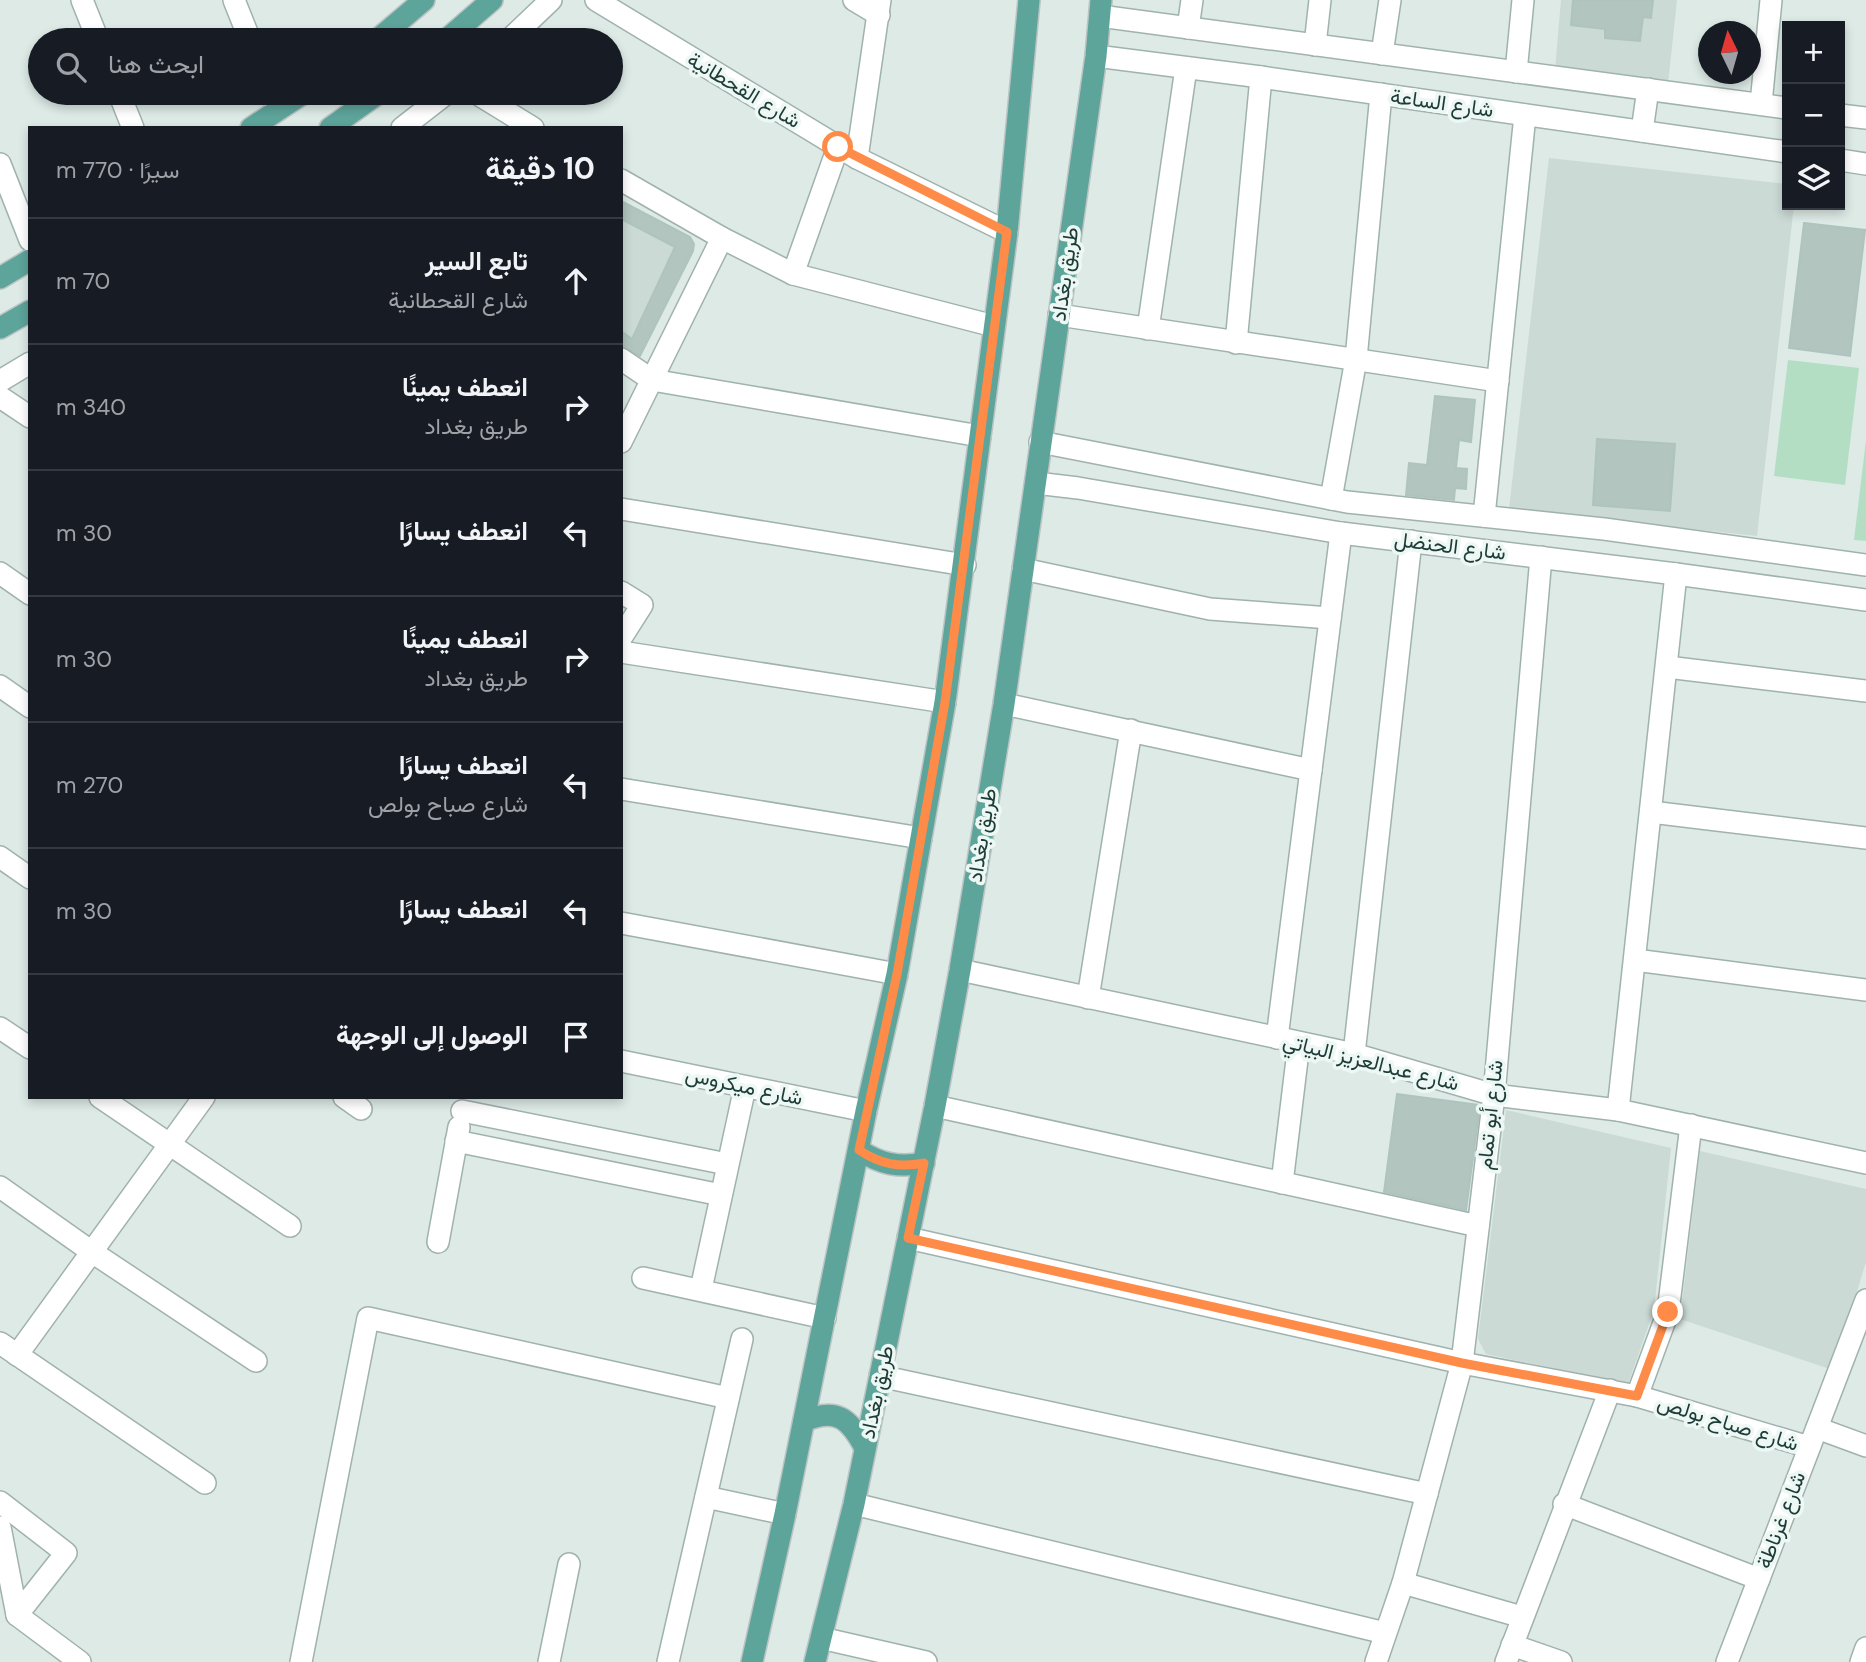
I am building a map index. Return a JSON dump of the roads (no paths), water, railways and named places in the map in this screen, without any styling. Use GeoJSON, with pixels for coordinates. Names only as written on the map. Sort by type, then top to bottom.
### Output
{"type":"FeatureCollection","features":[{"type":"Feature","properties":{"kind":"main road"},"geometry":{"type":"LineString","coordinates":[[386,28],[403,7],[424,0]]}},
{"type":"Feature","properties":{"kind":"main road"},"geometry":{"type":"LineString","coordinates":[[460,28],[492,0]]}},
{"type":"Feature","properties":{"kind":"main road"},"geometry":{"type":"LineString","coordinates":[[752,1662],[897,974],[945,702],[1007,232],[1029,0]]}},
{"type":"Feature","properties":{"kind":"main road","name":"طريق بغداد"},"geometry":{"type":"LineString","coordinates":[[815,1662],[854,1504],[924,1163],[960,970],[1004,704],[1096,57],[1100,8]]}},
{"type":"Feature","properties":{"kind":"main road"},"geometry":{"type":"LineString","coordinates":[[253,126],[271,105]]}},
{"type":"Feature","properties":{"kind":"main road"},"geometry":{"type":"LineString","coordinates":[[333,126],[362,105]]}},
{"type":"Feature","properties":{"kind":"main road"},"geometry":{"type":"LineString","coordinates":[[2,273],[28,261]]}},
{"type":"Feature","properties":{"kind":"main road"},"geometry":{"type":"LineString","coordinates":[[0,328],[28,312]]}},
{"type":"Feature","properties":{"kind":"main road"},"geometry":{"type":"LineString","coordinates":[[859,1150],[870,1158],[896,1166],[924,1163]]}},
{"type":"Feature","properties":{"kind":"main road"},"geometry":{"type":"LineString","coordinates":[[804,1421],[820,1414],[834,1415],[846,1420],[865,1448]]}},
{"type":"Feature","properties":{"kind":"street"},"geometry":{"type":"LineString","coordinates":[[82,0],[93,28]]}},
{"type":"Feature","properties":{"kind":"street"},"geometry":{"type":"LineString","coordinates":[[234,0],[245,28]]}},
{"type":"Feature","properties":{"kind":"street"},"geometry":{"type":"LineString","coordinates":[[522,28],[551,0]]}},
{"type":"Feature","properties":{"kind":"street","name":"شارع القحطانية"},"geometry":{"type":"LineString","coordinates":[[596,0],[857,158],[1007,232]]}},
{"type":"Feature","properties":{"kind":"street"},"geometry":{"type":"LineString","coordinates":[[854,0],[880,7],[857,158]]}},
{"type":"Feature","properties":{"kind":"street"},"geometry":{"type":"LineString","coordinates":[[1188,28],[1192,0]]}},
{"type":"Feature","properties":{"kind":"street"},"geometry":{"type":"LineString","coordinates":[[1315,46],[1320,0]]}},
{"type":"Feature","properties":{"kind":"street"},"geometry":{"type":"LineString","coordinates":[[1382,54],[1390,0]]}},
{"type":"Feature","properties":{"kind":"street"},"geometry":{"type":"LineString","coordinates":[[1516,72],[1523,0]]}},
{"type":"Feature","properties":{"kind":"street"},"geometry":{"type":"LineString","coordinates":[[1761,104],[1771,0]]}},
{"type":"Feature","properties":{"kind":"street","name":"شارع الساعة"},"geometry":{"type":"LineString","coordinates":[[1100,8],[1154,24],[1782,107]]}},
{"type":"Feature","properties":{"kind":"street"},"geometry":{"type":"LineString","coordinates":[[1149,63],[1154,24]]}},
{"type":"Feature","properties":{"kind":"street","name":"شارع الساعة"},"geometry":{"type":"LineString","coordinates":[[1096,57],[1261,77],[1782,151]]}},
{"type":"Feature","properties":{"kind":"street"},"geometry":{"type":"LineString","coordinates":[[1148,329],[1186,68]]}},
{"type":"Feature","properties":{"kind":"street"},"geometry":{"type":"LineString","coordinates":[[1236,343],[1261,77]]}},
{"type":"Feature","properties":{"kind":"street"},"geometry":{"type":"LineString","coordinates":[[1642,131],[1648,89]]}},
{"type":"Feature","properties":{"kind":"street"},"geometry":{"type":"LineString","coordinates":[[1331,499],[1356,359],[1381,94]]}},
{"type":"Feature","properties":{"kind":"street"},"geometry":{"type":"LineString","coordinates":[[124,105],[132,126]]}},
{"type":"Feature","properties":{"kind":"street"},"geometry":{"type":"LineString","coordinates":[[405,126],[432,105]]}},
{"type":"Feature","properties":{"kind":"street"},"geometry":{"type":"LineString","coordinates":[[496,105],[530,126]]}},
{"type":"Feature","properties":{"kind":"street"},"geometry":{"type":"LineString","coordinates":[[1483,516],[1525,115]]}},
{"type":"Feature","properties":{"kind":"street"},"geometry":{"type":"LineString","coordinates":[[1845,116],[1866,118]]}},
{"type":"Feature","properties":{"kind":"street"},"geometry":{"type":"LineString","coordinates":[[793,274],[838,147]]}},
{"type":"Feature","properties":{"kind":"street"},"geometry":{"type":"LineString","coordinates":[[1845,161],[1866,164]]}},
{"type":"Feature","properties":{"kind":"street"},"geometry":{"type":"LineString","coordinates":[[0,164],[28,235]]}},
{"type":"Feature","properties":{"kind":"street"},"geometry":{"type":"LineString","coordinates":[[623,181],[722,238],[793,274],[994,326]]}},
{"type":"Feature","properties":{"kind":"street"},"geometry":{"type":"LineString","coordinates":[[623,438],[722,238]]}},
{"type":"Feature","properties":{"kind":"street"},"geometry":{"type":"LineString","coordinates":[[1059,315],[1498,381]]}},
{"type":"Feature","properties":{"kind":"street"},"geometry":{"type":"LineString","coordinates":[[623,360],[652,380],[980,436]]}},
{"type":"Feature","properties":{"kind":"street"},"geometry":{"type":"LineString","coordinates":[[0,380],[28,364]]}},
{"type":"Feature","properties":{"kind":"street"},"geometry":{"type":"LineString","coordinates":[[0,397],[28,416]]}},
{"type":"Feature","properties":{"kind":"street","name":"شارع الحنضل"},"geometry":{"type":"LineString","coordinates":[[1040,442],[1331,499],[1604,529],[1866,565]]}},
{"type":"Feature","properties":{"kind":"street"},"geometry":{"type":"LineString","coordinates":[[1078,488],[1069,474],[1070,461],[1087,452]]}},
{"type":"Feature","properties":{"kind":"street","name":"شارع الحنضل"},"geometry":{"type":"LineString","coordinates":[[1035,483],[1341,533],[1866,600]]}},
{"type":"Feature","properties":{"kind":"street"},"geometry":{"type":"LineString","coordinates":[[623,509],[965,565]]}},
{"type":"Feature","properties":{"kind":"street"},"geometry":{"type":"LineString","coordinates":[[1598,564],[1604,529]]}},
{"type":"Feature","properties":{"kind":"street"},"geometry":{"type":"LineString","coordinates":[[1277,1038],[1341,533]]}},
{"type":"Feature","properties":{"kind":"street"},"geometry":{"type":"LineString","coordinates":[[1354,1054],[1411,541]]}},
{"type":"Feature","properties":{"kind":"street","name":"شارع أبو تمام"},"geometry":{"type":"LineString","coordinates":[[1376,1662],[1403,1583],[1462,1363],[1493,1095],[1541,557]]}},
{"type":"Feature","properties":{"kind":"street"},"geometry":{"type":"LineString","coordinates":[[1023,569],[1210,609],[1330,618]]}},
{"type":"Feature","properties":{"kind":"street"},"geometry":{"type":"LineString","coordinates":[[0,573],[28,593]]}},
{"type":"Feature","properties":{"kind":"street"},"geometry":{"type":"LineString","coordinates":[[1618,1110],[1676,574]]}},
{"type":"Feature","properties":{"kind":"street"},"geometry":{"type":"LineString","coordinates":[[623,594],[642,605],[623,635]]}},
{"type":"Feature","properties":{"kind":"street"},"geometry":{"type":"LineString","coordinates":[[623,652],[945,702]]}},
{"type":"Feature","properties":{"kind":"street"},"geometry":{"type":"LineString","coordinates":[[1667,667],[1866,691]]}},
{"type":"Feature","properties":{"kind":"street"},"geometry":{"type":"LineString","coordinates":[[0,686],[28,705]]}},
{"type":"Feature","properties":{"kind":"street"},"geometry":{"type":"LineString","coordinates":[[1004,704],[1311,770]]}},
{"type":"Feature","properties":{"kind":"street"},"geometry":{"type":"LineString","coordinates":[[1087,998],[1131,730]]}},
{"type":"Feature","properties":{"kind":"street"},"geometry":{"type":"LineString","coordinates":[[623,789],[921,838]]}},
{"type":"Feature","properties":{"kind":"street"},"geometry":{"type":"LineString","coordinates":[[1651,812],[1866,838]]}},
{"type":"Feature","properties":{"kind":"street"},"geometry":{"type":"LineString","coordinates":[[0,857],[28,877]]}},
{"type":"Feature","properties":{"kind":"street"},"geometry":{"type":"LineString","coordinates":[[623,923],[897,974]]}},
{"type":"Feature","properties":{"kind":"street"},"geometry":{"type":"LineString","coordinates":[[1635,960],[1866,990]]}},
{"type":"Feature","properties":{"kind":"street","name":"شارع عبدالعزيز البياتي"},"geometry":{"type":"LineString","coordinates":[[960,970],[1354,1054],[1493,1095],[1618,1110],[1866,1163]]}},
{"type":"Feature","properties":{"kind":"street"},"geometry":{"type":"LineString","coordinates":[[0,1028],[28,1047]]}},
{"type":"Feature","properties":{"kind":"street"},"geometry":{"type":"LineString","coordinates":[[1282,1183],[1299,1043]]}},
{"type":"Feature","properties":{"kind":"street","name":"شارع ميكروس"},"geometry":{"type":"LineString","coordinates":[[623,1061],[866,1111]]}},
{"type":"Feature","properties":{"kind":"street"},"geometry":{"type":"LineString","coordinates":[[701,1289],[745,1087]]}},
{"type":"Feature","properties":{"kind":"street"},"geometry":{"type":"LineString","coordinates":[[103,1099],[290,1226]]}},
{"type":"Feature","properties":{"kind":"street"},"geometry":{"type":"LineString","coordinates":[[203,1099],[92,1252],[9,1349],[205,1483]]}},
{"type":"Feature","properties":{"kind":"street"},"geometry":{"type":"LineString","coordinates":[[438,1242],[463,1104],[727,1164]]}},
{"type":"Feature","properties":{"kind":"street"},"geometry":{"type":"LineString","coordinates":[[935,1106],[1478,1226]]}},
{"type":"Feature","properties":{"kind":"street"},"geometry":{"type":"LineString","coordinates":[[1637,1396],[1668,1312],[1691,1125]]}},
{"type":"Feature","properties":{"kind":"street"},"geometry":{"type":"LineString","coordinates":[[456,1141],[721,1195]]}},
{"type":"Feature","properties":{"kind":"street"},"geometry":{"type":"LineString","coordinates":[[0,1187],[256,1361]]}},
{"type":"Feature","properties":{"kind":"street","name":"شارع صباح بولص"},"geometry":{"type":"LineString","coordinates":[[908,1238],[1462,1363],[1610,1390],[1813,1438],[1866,1446]]}},
{"type":"Feature","properties":{"kind":"street"},"geometry":{"type":"LineString","coordinates":[[643,1278],[825,1318]]}},
{"type":"Feature","properties":{"kind":"street","name":"شارع غرناطة"},"geometry":{"type":"LineString","coordinates":[[1727,1662],[1865,1304]]}},
{"type":"Feature","properties":{"kind":"street"},"geometry":{"type":"LineString","coordinates":[[301,1662],[368,1318],[728,1398]]}},
{"type":"Feature","properties":{"kind":"street"},"geometry":{"type":"LineString","coordinates":[[668,1662],[742,1339]]}},
{"type":"Feature","properties":{"kind":"street"},"geometry":{"type":"LineString","coordinates":[[880,1376],[1427,1494]]}},
{"type":"Feature","properties":{"kind":"street"},"geometry":{"type":"LineString","coordinates":[[1561,1662],[1509,1653],[1610,1390]]}},
{"type":"Feature","properties":{"kind":"street"},"geometry":{"type":"LineString","coordinates":[[706,1497],[785,1514]]}},
{"type":"Feature","properties":{"kind":"street"},"geometry":{"type":"LineString","coordinates":[[0,1502],[66,1553],[17,1615]]}},
{"type":"Feature","properties":{"kind":"street"},"geometry":{"type":"LineString","coordinates":[[854,1504],[1385,1633]]}},
{"type":"Feature","properties":{"kind":"street"},"geometry":{"type":"LineString","coordinates":[[1564,1504],[1759,1579]]}},
{"type":"Feature","properties":{"kind":"street"},"geometry":{"type":"LineString","coordinates":[[0,1527],[2,1555],[17,1615],[80,1662]]}},
{"type":"Feature","properties":{"kind":"street"},"geometry":{"type":"LineString","coordinates":[[549,1662],[569,1564]]}},
{"type":"Feature","properties":{"kind":"street"},"geometry":{"type":"LineString","coordinates":[[1403,1583],[1522,1616]]}},
{"type":"Feature","properties":{"kind":"street"},"geometry":{"type":"LineString","coordinates":[[821,1638],[926,1662]]}},
{"type":"Feature","properties":{"kind":"street"},"geometry":{"type":"LineString","coordinates":[[1861,1662],[1866,1648]]}}]}
